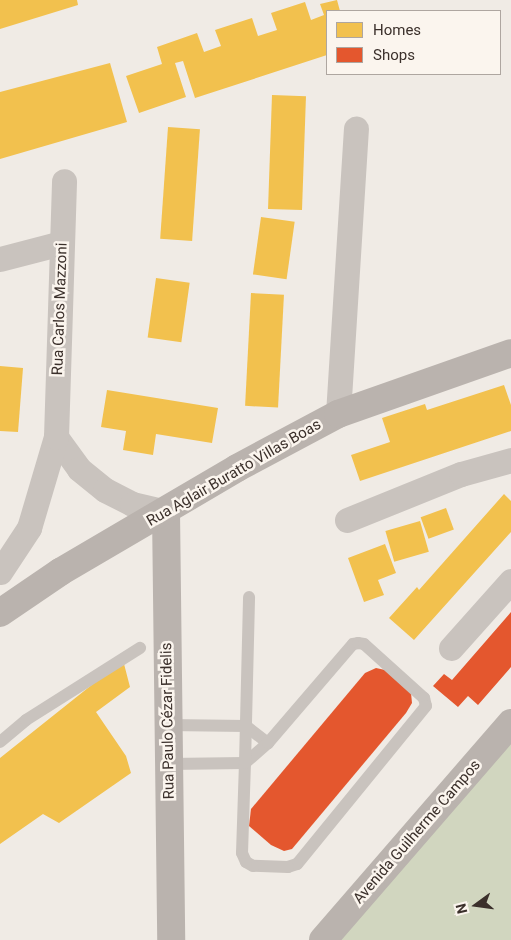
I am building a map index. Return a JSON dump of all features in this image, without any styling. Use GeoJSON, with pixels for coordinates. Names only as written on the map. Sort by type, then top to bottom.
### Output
{"type":"FeatureCollection","features":[{"type":"Feature","properties":{"kind":"main road","name":"Rua Aglair Buratto Villas Boas"},"geometry":{"type":"LineString","coordinates":[[0,613],[60,572],[166,512],[237,468],[338,414],[511,353]]}},
{"type":"Feature","properties":{"kind":"main road","name":"Rua Paulo Cézar Fidelis"},"geometry":{"type":"LineString","coordinates":[[166,512],[168,725],[173,937]]}},
{"type":"Feature","properties":{"kind":"main road","name":"Avenida Guilherme Campos"},"geometry":{"type":"LineString","coordinates":[[323,940],[511,723]]}},
{"type":"Feature","properties":{"kind":"street"},"geometry":{"type":"LineString","coordinates":[[338,414],[356,129]]}},
{"type":"Feature","properties":{"kind":"street","name":"Rua Carlos Mazzoni"},"geometry":{"type":"LineString","coordinates":[[0,572],[30,528],[56,437],[64,181]]}},
{"type":"Feature","properties":{"kind":"street"},"geometry":{"type":"LineString","coordinates":[[0,259],[62,243]]}},
{"type":"Feature","properties":{"kind":"street"},"geometry":{"type":"LineString","coordinates":[[56,437],[79,469],[105,490],[132,504],[166,512]]}},
{"type":"Feature","properties":{"kind":"street"},"geometry":{"type":"LineString","coordinates":[[347,520],[461,474],[511,460]]}},
{"type":"Feature","properties":{"kind":"street"},"geometry":{"type":"LineString","coordinates":[[451,648],[511,580]]}},
{"type":"Feature","properties":{"kind":"lane"},"geometry":{"type":"LineString","coordinates":[[169,764],[245,763],[268,743],[353,644],[364,644],[427,702],[297,864],[288,867],[253,866],[246,862],[242,853],[245,763],[249,597]]}},
{"type":"Feature","properties":{"kind":"lane"},"geometry":{"type":"LineString","coordinates":[[0,742],[26,720],[140,648]]}},
{"type":"Feature","properties":{"kind":"lane"},"geometry":{"type":"LineString","coordinates":[[168,725],[246,726],[268,743]]}},
{"type":"Feature","properties":{"kind":"green space"},"geometry":{"type":"Polygon","coordinates":[[[511,734],[511,940],[337,940],[511,734]]]}},
{"type":"Feature","properties":{"kind":"building: Homes"},"geometry":{"type":"Polygon","coordinates":[[[0,0],[77,0],[78,5],[0,29],[0,0]]]}},
{"type":"Feature","properties":{"kind":"building: Homes"},"geometry":{"type":"Polygon","coordinates":[[[337,0],[340,10],[326,10],[326,55],[195,98],[183,61],[175,63],[186,97],[139,113],[126,76],[162,64],[157,47],[197,33],[204,52],[221,46],[215,30],[252,18],[258,36],[277,30],[271,13],[305,2],[311,20],[324,15],[320,4],[337,0]]]}},
{"type":"Feature","properties":{"kind":"building: Homes"},"geometry":{"type":"Polygon","coordinates":[[[110,63],[127,122],[0,159],[0,92],[110,63]]]}},
{"type":"Feature","properties":{"kind":"building: Homes"},"geometry":{"type":"Polygon","coordinates":[[[272,95],[306,96],[302,210],[268,209],[272,95]]]}},
{"type":"Feature","properties":{"kind":"building: Homes"},"geometry":{"type":"Polygon","coordinates":[[[168,127],[200,129],[192,241],[160,239],[168,127]]]}},
{"type":"Feature","properties":{"kind":"building: Homes"},"geometry":{"type":"Polygon","coordinates":[[[261,217],[295,222],[287,279],[253,274],[261,217]]]}},
{"type":"Feature","properties":{"kind":"building: Homes"},"geometry":{"type":"Polygon","coordinates":[[[156,278],[190,283],[181,342],[148,337],[156,278]]]}},
{"type":"Feature","properties":{"kind":"building: Homes"},"geometry":{"type":"Polygon","coordinates":[[[251,293],[284,295],[278,408],[245,406],[251,293]]]}},
{"type":"Feature","properties":{"kind":"building: Homes"},"geometry":{"type":"Polygon","coordinates":[[[0,366],[23,368],[18,432],[0,431],[0,366]]]}},
{"type":"Feature","properties":{"kind":"building: Homes"},"geometry":{"type":"Polygon","coordinates":[[[504,385],[511,405],[511,431],[360,481],[351,455],[390,442],[382,418],[425,404],[427,410],[504,385]]]}},
{"type":"Feature","properties":{"kind":"building: Homes"},"geometry":{"type":"Polygon","coordinates":[[[107,390],[218,408],[212,443],[156,434],[153,455],[123,450],[126,431],[101,427],[107,390]]]}},
{"type":"Feature","properties":{"kind":"building: Homes"},"geometry":{"type":"Polygon","coordinates":[[[504,494],[511,501],[511,532],[414,640],[389,618],[417,587],[419,590],[504,494]]]}},
{"type":"Feature","properties":{"kind":"building: Homes"},"geometry":{"type":"Polygon","coordinates":[[[446,508],[454,530],[428,539],[421,517],[446,508]]]}},
{"type":"Feature","properties":{"kind":"building: Homes"},"geometry":{"type":"Polygon","coordinates":[[[420,521],[429,552],[394,562],[385,531],[420,521]]]}},
{"type":"Feature","properties":{"kind":"building: Homes"},"geometry":{"type":"Polygon","coordinates":[[[385,544],[396,573],[378,580],[384,595],[364,602],[348,558],[385,544]]]}},
{"type":"Feature","properties":{"kind":"building: Homes"},"geometry":{"type":"Polygon","coordinates":[[[123,660],[130,687],[96,712],[126,756],[131,773],[59,823],[43,814],[0,844],[0,758],[123,660]]]}},
{"type":"Feature","properties":{"kind":"building: Shops"},"geometry":{"type":"Polygon","coordinates":[[[511,612],[511,667],[478,705],[468,696],[458,707],[433,686],[444,674],[452,680],[511,612]]]}},
{"type":"Feature","properties":{"kind":"building: Shops"},"geometry":{"type":"Polygon","coordinates":[[[376,668],[385,670],[411,693],[412,703],[406,713],[292,849],[284,851],[271,845],[249,826],[251,809],[365,673],[376,668]]]}}]}
